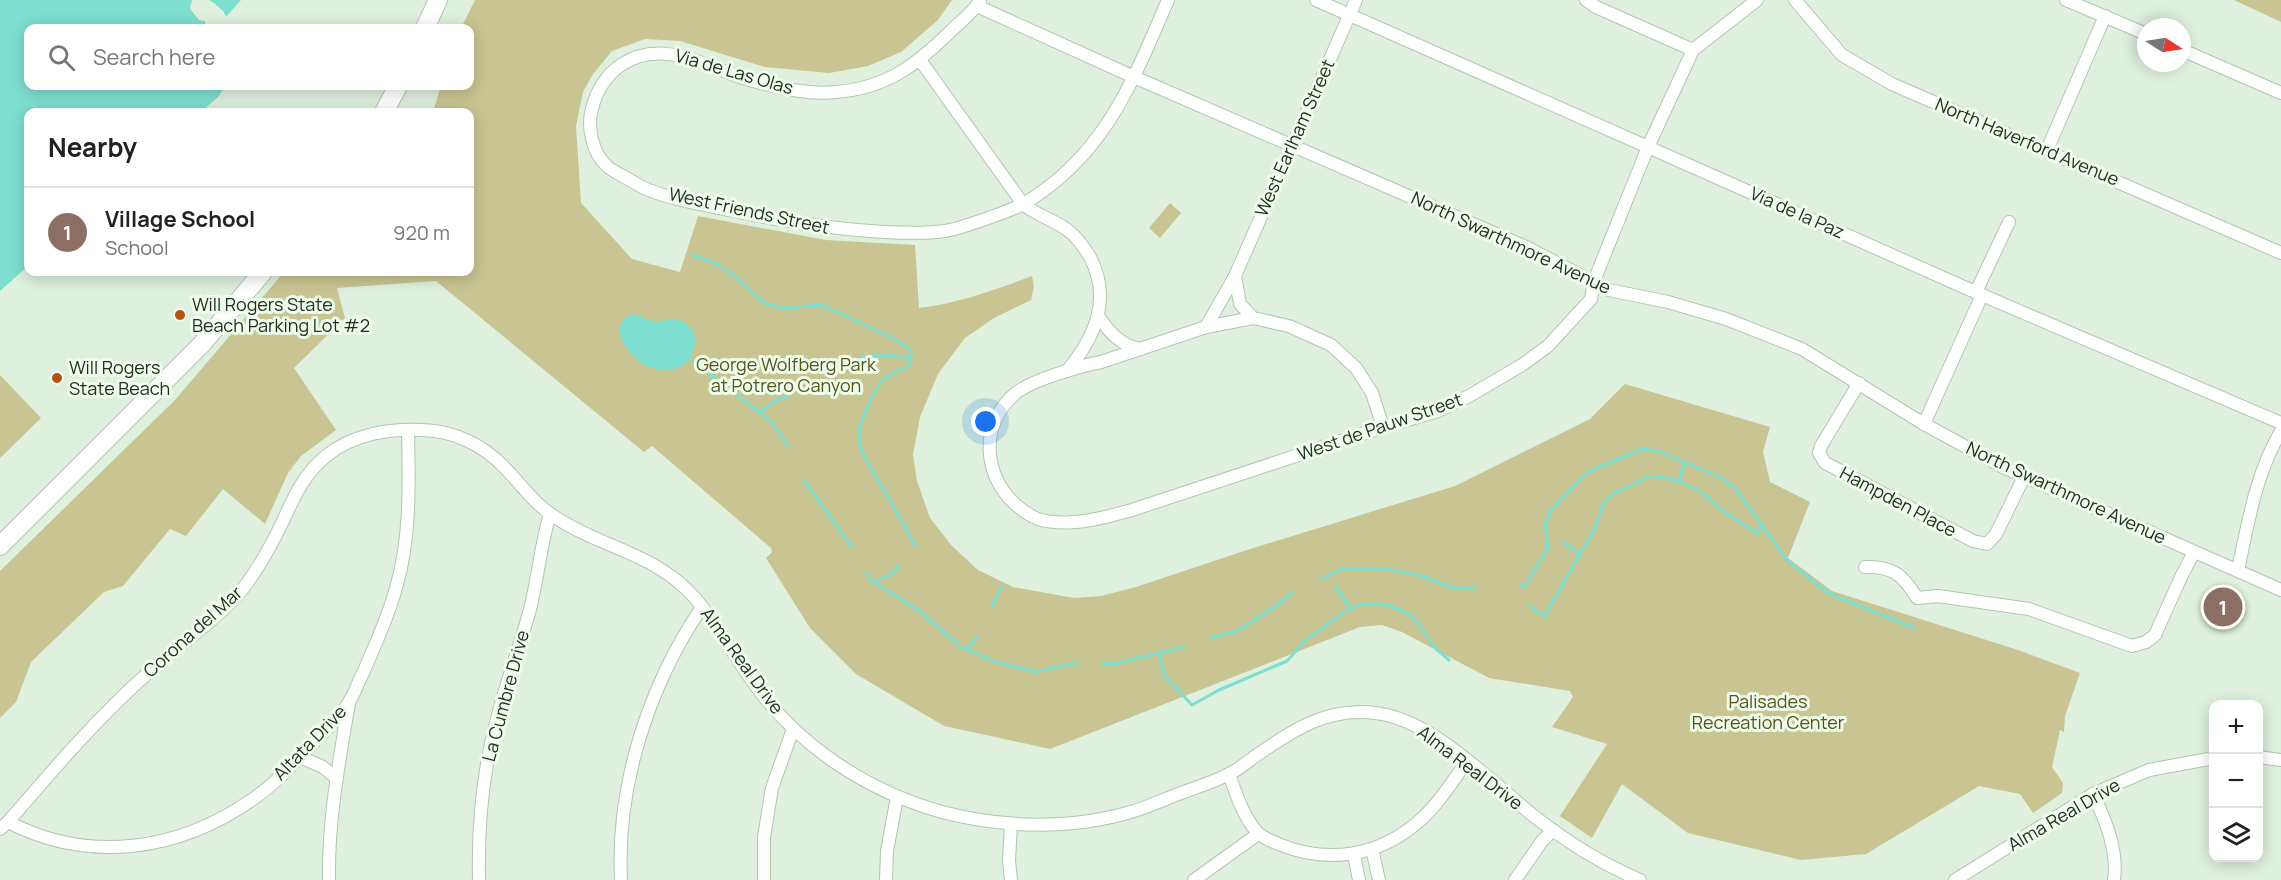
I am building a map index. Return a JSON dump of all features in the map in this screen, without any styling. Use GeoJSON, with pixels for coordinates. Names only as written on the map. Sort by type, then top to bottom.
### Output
{"type":"FeatureCollection","features":[{"type":"Feature","properties":{"kind":"highway"},"geometry":{"type":"LineString","coordinates":[[427,24],[438,0]]}},
{"type":"Feature","properties":{"kind":"highway"},"geometry":{"type":"LineString","coordinates":[[386,108],[396,90]]}},
{"type":"Feature","properties":{"kind":"highway"},"geometry":{"type":"LineString","coordinates":[[0,546],[168,380],[260,276]]}},
{"type":"Feature","properties":{"kind":"street","name":"West Friends Street"},"geometry":{"type":"LineString","coordinates":[[591,110],[594,148],[606,165],[643,188],[703,205],[839,230],[904,233],[946,231],[1023,204],[1058,179],[1085,153],[1112,119],[1134,77],[1168,0]]}},
{"type":"Feature","properties":{"kind":"street","name":"Via de la Paz"},"geometry":{"type":"LineString","coordinates":[[1316,0],[1979,294],[2281,423]]}},
{"type":"Feature","properties":{"kind":"street","name":"West Earlham Street"},"geometry":{"type":"LineString","coordinates":[[1206,327],[1235,276],[1356,0]]}},
{"type":"Feature","properties":{"kind":"street"},"geometry":{"type":"LineString","coordinates":[[1586,0],[1596,7],[1693,50]]}},
{"type":"Feature","properties":{"kind":"street"},"geometry":{"type":"LineString","coordinates":[[1591,299],[1594,281],[1648,147],[1693,50],[1757,0]]}},
{"type":"Feature","properties":{"kind":"street","name":"North Haverford Avenue"},"geometry":{"type":"LineString","coordinates":[[1795,0],[1842,55],[1892,84],[2281,253]]}},
{"type":"Feature","properties":{"kind":"street"},"geometry":{"type":"LineString","coordinates":[[2066,0],[2137,30]]}},
{"type":"Feature","properties":{"kind":"street","name":"North Swarthmore Avenue"},"geometry":{"type":"LineString","coordinates":[[979,3],[1134,77],[1526,247],[1609,290],[1668,302],[1726,319],[1802,349],[1924,424],[2024,477],[2281,590]]}},
{"type":"Feature","properties":{"kind":"street","name":"Via de Las Olas"},"geometry":{"type":"LineString","coordinates":[[591,110],[606,77],[634,57],[650,52],[682,57],[751,81],[801,91],[834,93],[859,89],[891,78],[920,60],[979,3]]}},
{"type":"Feature","properties":{"kind":"street"},"geometry":{"type":"LineString","coordinates":[[2047,150],[2105,16]]}},
{"type":"Feature","properties":{"kind":"street"},"geometry":{"type":"LineString","coordinates":[[2191,54],[2281,93]]}},
{"type":"Feature","properties":{"kind":"street"},"geometry":{"type":"LineString","coordinates":[[920,60],[1023,204],[1032,212],[1072,232],[1086,250],[1099,284],[1101,319],[1104,327],[1127,345],[1142,349]]}},
{"type":"Feature","properties":{"kind":"street"},"geometry":{"type":"LineString","coordinates":[[1924,424],[2008,222]]}},
{"type":"Feature","properties":{"kind":"street"},"geometry":{"type":"LineString","coordinates":[[1235,276],[1240,304],[1253,318]]}},
{"type":"Feature","properties":{"kind":"street"},"geometry":{"type":"LineString","coordinates":[[1591,299],[1609,290]]}},
{"type":"Feature","properties":{"kind":"street","name":"West de Pauw Street"},"geometry":{"type":"LineString","coordinates":[[1066,372],[1018,391],[997,414],[991,431],[990,466],[997,484],[1022,510],[1037,519],[1071,522],[1115,515],[1438,411],[1498,380],[1548,346],[1591,299]]}},
{"type":"Feature","properties":{"kind":"street"},"geometry":{"type":"LineString","coordinates":[[1066,372],[1206,327],[1253,318],[1289,326],[1331,345],[1356,368],[1371,393],[1383,427]]}},
{"type":"Feature","properties":{"kind":"street"},"geometry":{"type":"LineString","coordinates":[[1066,372],[1084,351],[1101,319]]}},
{"type":"Feature","properties":{"kind":"street","name":"Hampden Place"},"geometry":{"type":"LineString","coordinates":[[1859,383],[1821,446],[1819,453],[1825,463],[1980,544],[1987,544],[1993,540],[2024,477]]}},
{"type":"Feature","properties":{"kind":"street","name":"Alma Real Drive"},"geometry":{"type":"LineString","coordinates":[[408,430],[439,432],[473,443],[506,468],[525,492],[550,514],[581,532],[631,552],[657,566],[691,593],[716,625],[754,684],[793,729],[828,758],[897,797],[938,811],[1011,824],[1046,825],[1096,820],[1134,811],[1229,774],[1297,728],[1322,718],[1346,713],[1376,713],[1404,720],[1430,733],[1579,849],[1640,880]]}},
{"type":"Feature","properties":{"kind":"street","name":"Altata Drive"},"geometry":{"type":"LineString","coordinates":[[4,825],[82,846],[129,848],[164,842],[205,826],[254,799],[300,758],[349,702],[379,637],[396,588],[404,555],[408,516],[408,430]]}},
{"type":"Feature","properties":{"kind":"street","name":"Corona del Mar"},"geometry":{"type":"LineString","coordinates":[[4,825],[75,745],[147,673],[234,599],[266,553],[293,495],[325,456],[344,444],[370,434],[408,430]]}},
{"type":"Feature","properties":{"kind":"street"},"geometry":{"type":"LineString","coordinates":[[2238,570],[2256,491],[2270,452],[2281,431]]}},
{"type":"Feature","properties":{"kind":"street","name":"La Cumbre Drive"},"geometry":{"type":"LineString","coordinates":[[478,880],[481,804],[491,743],[530,611],[543,536],[550,514]]}},
{"type":"Feature","properties":{"kind":"street"},"geometry":{"type":"LineString","coordinates":[[1865,567],[1879,567],[1893,571],[1908,583],[1917,598],[1938,596],[2029,609],[2132,646],[2146,642],[2155,635],[2194,552]]}},
{"type":"Feature","properties":{"kind":"street"},"geometry":{"type":"LineString","coordinates":[[621,880],[623,822],[630,775],[653,696],[691,623],[702,607]]}},
{"type":"Feature","properties":{"kind":"street"},"geometry":{"type":"LineString","coordinates":[[329,880],[328,842],[349,702]]}},
{"type":"Feature","properties":{"kind":"street"},"geometry":{"type":"LineString","coordinates":[[764,880],[764,837],[772,788],[793,729]]}},
{"type":"Feature","properties":{"kind":"street"},"geometry":{"type":"LineString","coordinates":[[300,758],[323,767],[336,778]]}},
{"type":"Feature","properties":{"kind":"street"},"geometry":{"type":"LineString","coordinates":[[2263,758],[2281,760]]}},
{"type":"Feature","properties":{"kind":"street","name":"Alma Real Drive"},"geometry":{"type":"LineString","coordinates":[[1955,880],[2093,794],[2149,770],[2209,759]]}},
{"type":"Feature","properties":{"kind":"street"},"geometry":{"type":"LineString","coordinates":[[1229,774],[1245,814],[1258,834],[1304,853],[1354,855],[1395,838],[1416,824],[1431,810],[1467,761]]}},
{"type":"Feature","properties":{"kind":"street"},"geometry":{"type":"LineString","coordinates":[[2093,794],[2109,832],[2115,861],[2114,880]]}},
{"type":"Feature","properties":{"kind":"street"},"geometry":{"type":"LineString","coordinates":[[886,880],[887,851],[897,797]]}},
{"type":"Feature","properties":{"kind":"street"},"geometry":{"type":"LineString","coordinates":[[1011,824],[1009,860],[1011,880]]}},
{"type":"Feature","properties":{"kind":"street"},"geometry":{"type":"LineString","coordinates":[[1515,880],[1553,830]]}},
{"type":"Feature","properties":{"kind":"street"},"geometry":{"type":"LineString","coordinates":[[1194,880],[1258,834]]}},
{"type":"Feature","properties":{"kind":"street"},"geometry":{"type":"LineString","coordinates":[[1372,849],[1379,880]]}},
{"type":"Feature","properties":{"kind":"street"},"geometry":{"type":"LineString","coordinates":[[1354,855],[1359,880]]}},
{"type":"Feature","properties":{"kind":"green space"},"geometry":{"type":"Polygon","coordinates":[[[475,0],[952,0],[938,20],[901,52],[868,66],[829,73],[765,67],[680,41],[645,39],[612,51],[593,74],[583,92],[576,126],[581,203],[632,259],[680,272],[698,216],[826,240],[915,245],[919,308],[962,299],[1032,276],[1034,286],[1031,300],[994,318],[965,338],[938,374],[920,417],[913,455],[917,481],[930,518],[952,546],[978,570],[1013,587],[1074,598],[1101,596],[1455,486],[1590,419],[1625,384],[1770,427],[1763,452],[1770,482],[1810,502],[1788,558],[1832,591],[2018,650],[2080,673],[2065,716],[2064,732],[2060,730],[2052,767],[2063,783],[2062,793],[2033,813],[2020,794],[1979,786],[1866,854],[1801,860],[1688,833],[1622,784],[1592,838],[1560,816],[1607,744],[1552,727],[1573,697],[1570,691],[1489,678],[1402,632],[1382,625],[1360,627],[1050,749],[944,726],[856,674],[810,628],[766,558],[772,552],[771,548],[652,446],[644,452],[436,281],[337,288],[345,318],[294,368],[336,430],[301,456],[288,473],[265,524],[223,489],[186,536],[170,529],[123,586],[104,592],[31,662],[16,702],[0,718],[0,571],[175,400],[281,276],[474,276],[474,108],[434,108],[440,90],[474,90],[474,24],[463,24],[475,0]]]}},
{"type":"Feature","properties":{"kind":"green space"},"geometry":{"type":"Polygon","coordinates":[[[2234,0],[2281,0],[2281,22],[2234,0]]]}},
{"type":"Feature","properties":{"kind":"green space"},"geometry":{"type":"Polygon","coordinates":[[[1170,203],[1181,213],[1160,238],[1149,228],[1170,203]]]}},
{"type":"Feature","properties":{"kind":"green space"},"geometry":{"type":"Polygon","coordinates":[[[0,375],[41,418],[0,458],[0,375]]]}},
{"type":"Feature","properties":{"kind":"water"},"geometry":{"type":"Polygon","coordinates":[[[0,0],[241,0],[224,19],[227,24],[24,24],[24,90],[223,90],[206,108],[24,108],[24,270],[0,291],[0,0]]]}},
{"type":"Feature","properties":{"kind":"water"},"geometry":{"type":"Polygon","coordinates":[[[633,314],[652,321],[678,320],[690,327],[695,343],[688,360],[673,370],[648,367],[639,361],[627,348],[620,332],[620,325],[633,314]]]}},
{"type":"Feature","properties":{"kind":"pier"},"geometry":{"type":"Polygon","coordinates":[[[192,0],[209,0],[223,11],[231,24],[205,24],[205,21],[199,20],[190,7],[192,0]]]}},
{"type":"Feature","properties":{"kind":"waterway"},"geometry":{"type":"LineString","coordinates":[[692,255],[715,263],[732,274],[763,302],[782,308],[822,305],[886,335],[906,346],[911,352],[910,364],[885,378],[876,390],[863,416],[859,440],[863,454],[916,546]]}},
{"type":"Feature","properties":{"kind":"waterway"},"geometry":{"type":"LineString","coordinates":[[861,357],[887,355],[912,358]]}},
{"type":"Feature","properties":{"kind":"waterway"},"geometry":{"type":"LineString","coordinates":[[688,357],[772,422],[789,447]]}},
{"type":"Feature","properties":{"kind":"waterway"},"geometry":{"type":"LineString","coordinates":[[759,412],[777,400],[788,396]]}},
{"type":"Feature","properties":{"kind":"waterway"},"geometry":{"type":"LineString","coordinates":[[1521,586],[1525,586],[1548,548],[1545,525],[1550,511],[1588,472],[1642,449],[1659,451],[1723,479],[1736,489],[1787,560],[1828,593],[1914,628]]}},
{"type":"Feature","properties":{"kind":"waterway"},"geometry":{"type":"LineString","coordinates":[[1679,481],[1684,463]]}},
{"type":"Feature","properties":{"kind":"waterway"},"geometry":{"type":"LineString","coordinates":[[1544,617],[1595,528],[1604,502],[1613,494],[1648,477],[1679,481],[1701,492],[1722,510],[1758,534],[1761,524]]}},
{"type":"Feature","properties":{"kind":"waterway"},"geometry":{"type":"LineString","coordinates":[[804,480],[852,547]]}},
{"type":"Feature","properties":{"kind":"waterway"},"geometry":{"type":"LineString","coordinates":[[1563,542],[1580,554]]}},
{"type":"Feature","properties":{"kind":"waterway"},"geometry":{"type":"LineString","coordinates":[[874,582],[893,573],[899,565]]}},
{"type":"Feature","properties":{"kind":"waterway"},"geometry":{"type":"LineString","coordinates":[[1321,579],[1341,569],[1387,569],[1423,576],[1453,588],[1476,588]]}},
{"type":"Feature","properties":{"kind":"waterway"},"geometry":{"type":"LineString","coordinates":[[867,573],[871,580],[921,612],[961,647],[993,661],[1036,672],[1078,662]]}},
{"type":"Feature","properties":{"kind":"waterway"},"geometry":{"type":"LineString","coordinates":[[992,606],[1002,586]]}},
{"type":"Feature","properties":{"kind":"waterway"},"geometry":{"type":"LineString","coordinates":[[1335,586],[1351,608]]}},
{"type":"Feature","properties":{"kind":"waterway"},"geometry":{"type":"LineString","coordinates":[[1211,638],[1239,630],[1292,593]]}},
{"type":"Feature","properties":{"kind":"waterway"},"geometry":{"type":"LineString","coordinates":[[1159,654],[1164,675],[1192,705],[1219,690],[1287,661],[1305,641],[1344,612],[1362,604],[1385,604],[1415,619],[1436,649],[1449,660]]}},
{"type":"Feature","properties":{"kind":"waterway"},"geometry":{"type":"LineString","coordinates":[[1529,606],[1545,616]]}},
{"type":"Feature","properties":{"kind":"waterway"},"geometry":{"type":"LineString","coordinates":[[967,649],[977,637]]}},
{"type":"Feature","properties":{"kind":"waterway"},"geometry":{"type":"LineString","coordinates":[[1103,663],[1114,664],[1184,647]]}},
{"type":"Feature","properties":{"kind":"place","name":"Will Rogers State Beach Parking Lot #2"},"geometry":{"type":"Point","coordinates":[180,315]}},
{"type":"Feature","properties":{"kind":"place","name":"Will Rogers State Beach"},"geometry":{"type":"Point","coordinates":[57,378]}},
{"type":"Feature","properties":{"kind":"place","name":"Village School"},"geometry":{"type":"Point","coordinates":[2223,607]}},
{"type":"Feature","properties":{"kind":"park label","name":"George Wolfberg Park at Potrero Canyon"},"geometry":{"type":"Point","coordinates":[786,376]}},
{"type":"Feature","properties":{"kind":"park label","name":"Palisades Recreation Center"},"geometry":{"type":"Point","coordinates":[1768,712]}}]}
